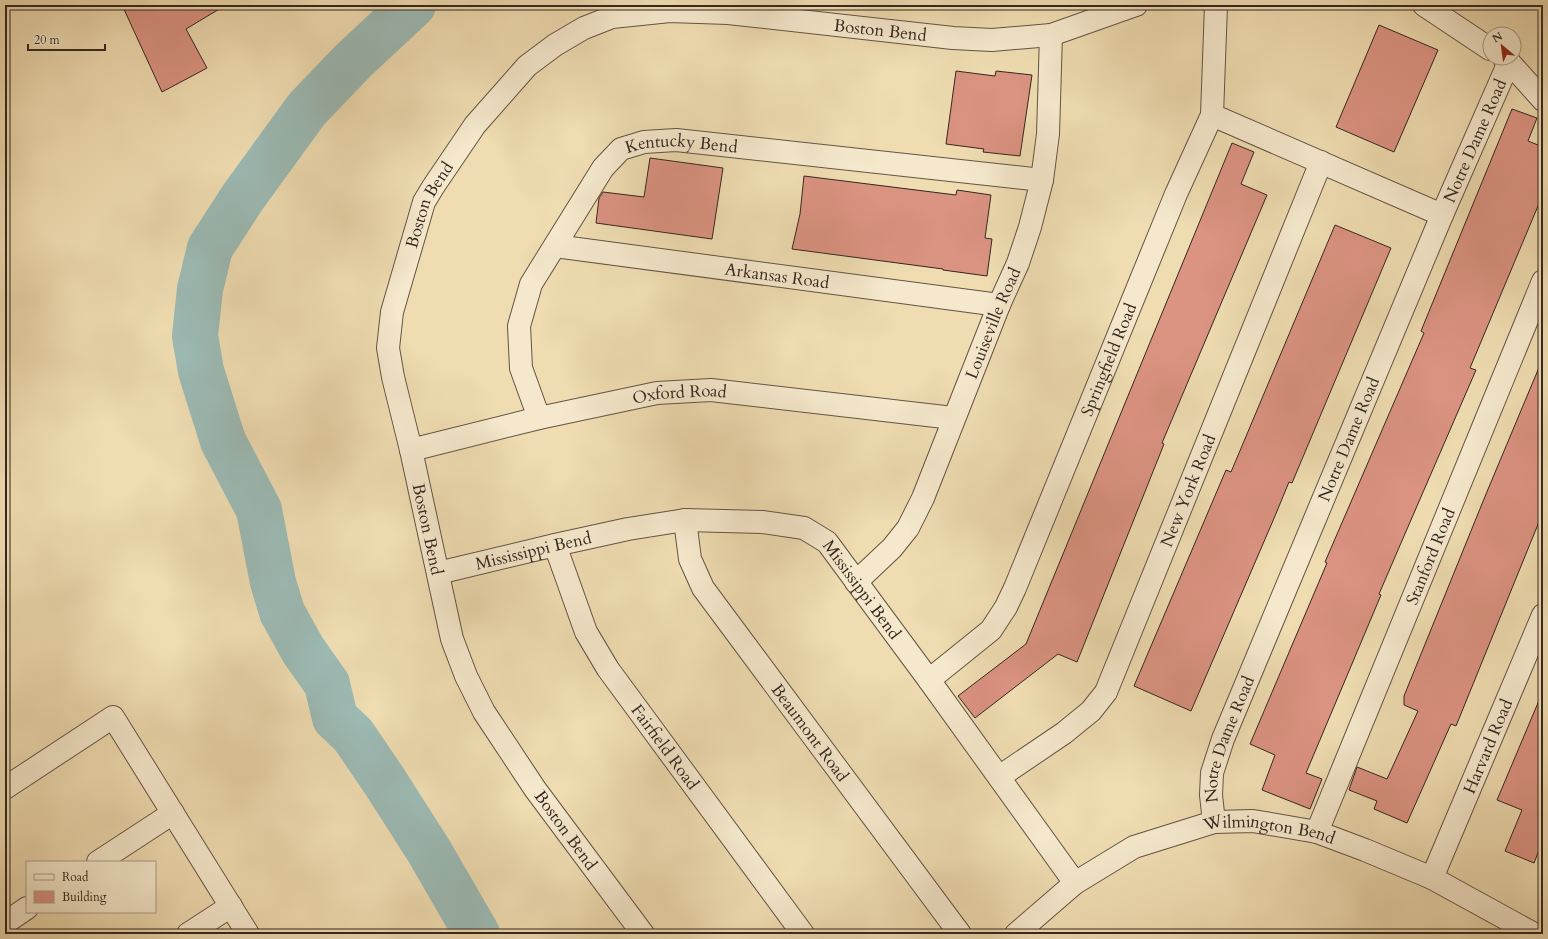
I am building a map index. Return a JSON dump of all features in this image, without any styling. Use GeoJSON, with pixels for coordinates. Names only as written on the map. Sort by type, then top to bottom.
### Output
{"type":"FeatureCollection","features":[{"type":"Feature","properties":{"kind":"street","name":"Boston Bend"},"geometry":{"type":"LineString","coordinates":[[643,934],[535,789],[484,712],[466,676],[452,639],[411,450],[393,377],[388,348],[392,312],[424,202],[475,125],[527,66],[554,44],[584,28],[612,17],[670,11],[728,13],[992,40],[1051,35],[1136,5]]}},
{"type":"Feature","properties":{"kind":"street","name":"Springfield Road"},"geometry":{"type":"LineString","coordinates":[[929,680],[991,630],[1006,607],[1176,194],[1212,115],[1216,5]]}},
{"type":"Feature","properties":{"kind":"street"},"geometry":{"type":"LineString","coordinates":[[1424,5],[1482,44]]}},
{"type":"Feature","properties":{"kind":"street","name":"Louiseville Road"},"geometry":{"type":"LineString","coordinates":[[856,582],[892,548],[908,528],[923,498],[953,418],[999,305],[1018,263],[1042,180],[1048,134],[1051,35]]}},
{"type":"Feature","properties":{"kind":"street","name":"Notre Dame Road"},"geometry":{"type":"LineString","coordinates":[[1214,822],[1210,796],[1212,773],[1223,739],[1504,66]]}},
{"type":"Feature","properties":{"kind":"street"},"geometry":{"type":"LineString","coordinates":[[1512,66],[1543,100]]}},
{"type":"Feature","properties":{"kind":"street"},"geometry":{"type":"LineString","coordinates":[[1212,115],[1442,215]]}},
{"type":"Feature","properties":{"kind":"street","name":"Kentucky Bend"},"geometry":{"type":"LineString","coordinates":[[539,418],[521,368],[519,326],[531,284],[603,168],[621,149],[644,142],[676,140],[1042,180]]}},
{"type":"Feature","properties":{"kind":"street","name":"New York Road"},"geometry":{"type":"LineString","coordinates":[[999,777],[1064,733],[1091,711],[1106,692],[1321,162]]}},
{"type":"Feature","properties":{"kind":"street","name":"Arkansas Road"},"geometry":{"type":"LineString","coordinates":[[555,246],[999,305]]}},
{"type":"Feature","properties":{"kind":"street","name":"Stanford Road"},"geometry":{"type":"LineString","coordinates":[[1317,832],[1543,281]]}},
{"type":"Feature","properties":{"kind":"street","name":"Oxford Road"},"geometry":{"type":"LineString","coordinates":[[411,450],[539,418],[657,393],[711,390],[953,418]]}},
{"type":"Feature","properties":{"kind":"street","name":"Mississippi Bend"},"geometry":{"type":"LineString","coordinates":[[438,573],[628,529],[685,520],[762,522],[804,528],[826,542],[929,680],[1075,883]]}},
{"type":"Feature","properties":{"kind":"street","name":"Beaumont Road"},"geometry":{"type":"LineString","coordinates":[[685,520],[690,559],[703,588],[960,934]]}},
{"type":"Feature","properties":{"kind":"street","name":"Fairfield Road"},"geometry":{"type":"LineString","coordinates":[[555,545],[586,632],[608,669],[803,934]]}},
{"type":"Feature","properties":{"kind":"street","name":"Harvard Road"},"geometry":{"type":"LineString","coordinates":[[1432,878],[1543,615]]}},
{"type":"Feature","properties":{"kind":"street"},"geometry":{"type":"LineString","coordinates":[[5,788],[113,717],[248,934]]}},
{"type":"Feature","properties":{"kind":"street"},"geometry":{"type":"LineString","coordinates":[[100,861],[173,813]]}},
{"type":"Feature","properties":{"kind":"street","name":"Wilmington Bend"},"geometry":{"type":"LineString","coordinates":[[1016,934],[1075,883],[1134,847],[1214,822],[1253,821],[1317,832],[1432,878],[1534,934]]}},
{"type":"Feature","properties":{"kind":"street"},"geometry":{"type":"LineString","coordinates":[[188,934],[231,906]]}},
{"type":"Feature","properties":{"kind":"street"},"geometry":{"type":"LineString","coordinates":[[5,923],[26,909]]}},
{"type":"Feature","properties":{"kind":"street"},"geometry":{"type":"LineString","coordinates":[[1541,934],[1543,930]]}},
{"type":"Feature","properties":{"kind":"building"},"geometry":{"type":"Polygon","coordinates":[[[122,5],[226,5],[186,29],[207,68],[162,92],[122,5]]]}},
{"type":"Feature","properties":{"kind":"building"},"geometry":{"type":"Polygon","coordinates":[[[1379,25],[1438,50],[1394,152],[1336,127],[1379,25]]]}},
{"type":"Feature","properties":{"kind":"building"},"geometry":{"type":"Polygon","coordinates":[[[956,71],[995,76],[996,71],[1032,75],[1020,156],[983,152],[984,149],[946,144],[956,71]]]}},
{"type":"Feature","properties":{"kind":"building"},"geometry":{"type":"Polygon","coordinates":[[[1512,109],[1537,118],[1528,141],[1543,147],[1543,194],[1470,368],[1476,370],[1379,594],[1381,595],[1306,773],[1322,779],[1310,809],[1262,790],[1275,755],[1250,744],[1327,563],[1325,562],[1424,333],[1421,331],[1512,109]]]}},
{"type":"Feature","properties":{"kind":"building"},"geometry":{"type":"Polygon","coordinates":[[[1232,143],[1254,152],[1241,184],[1267,195],[1162,443],[1164,444],[1077,662],[1058,654],[975,718],[958,696],[1026,644],[1232,143]]]}},
{"type":"Feature","properties":{"kind":"building"},"geometry":{"type":"Polygon","coordinates":[[[650,158],[723,168],[712,239],[596,223],[599,198],[603,192],[644,197],[650,158]]]}},
{"type":"Feature","properties":{"kind":"building"},"geometry":{"type":"Polygon","coordinates":[[[804,176],[956,195],[957,190],[991,195],[985,238],[992,239],[987,276],[792,249],[800,214],[804,176]]]}},
{"type":"Feature","properties":{"kind":"building"},"geometry":{"type":"Polygon","coordinates":[[[1335,225],[1391,248],[1292,483],[1289,482],[1191,711],[1134,686],[1226,470],[1231,472],[1335,225]]]}},
{"type":"Feature","properties":{"kind":"building"},"geometry":{"type":"Polygon","coordinates":[[[1543,358],[1543,512],[1456,726],[1451,724],[1407,823],[1374,809],[1377,801],[1349,790],[1357,767],[1387,779],[1418,711],[1404,705],[1404,696],[1543,358]]]}},
{"type":"Feature","properties":{"kind":"building"},"geometry":{"type":"Polygon","coordinates":[[[1543,691],[1543,840],[1534,863],[1505,851],[1522,810],[1497,800],[1543,691]]]}},
{"type":"Feature","properties":{"kind":"waterway"},"geometry":{"type":"LineString","coordinates":[[413,5],[353,61],[307,109],[243,197],[210,248],[200,289],[195,336],[201,371],[223,441],[259,510],[273,582],[282,612],[303,650],[327,684],[335,718],[353,735],[385,782],[429,851],[477,934]]}}]}
